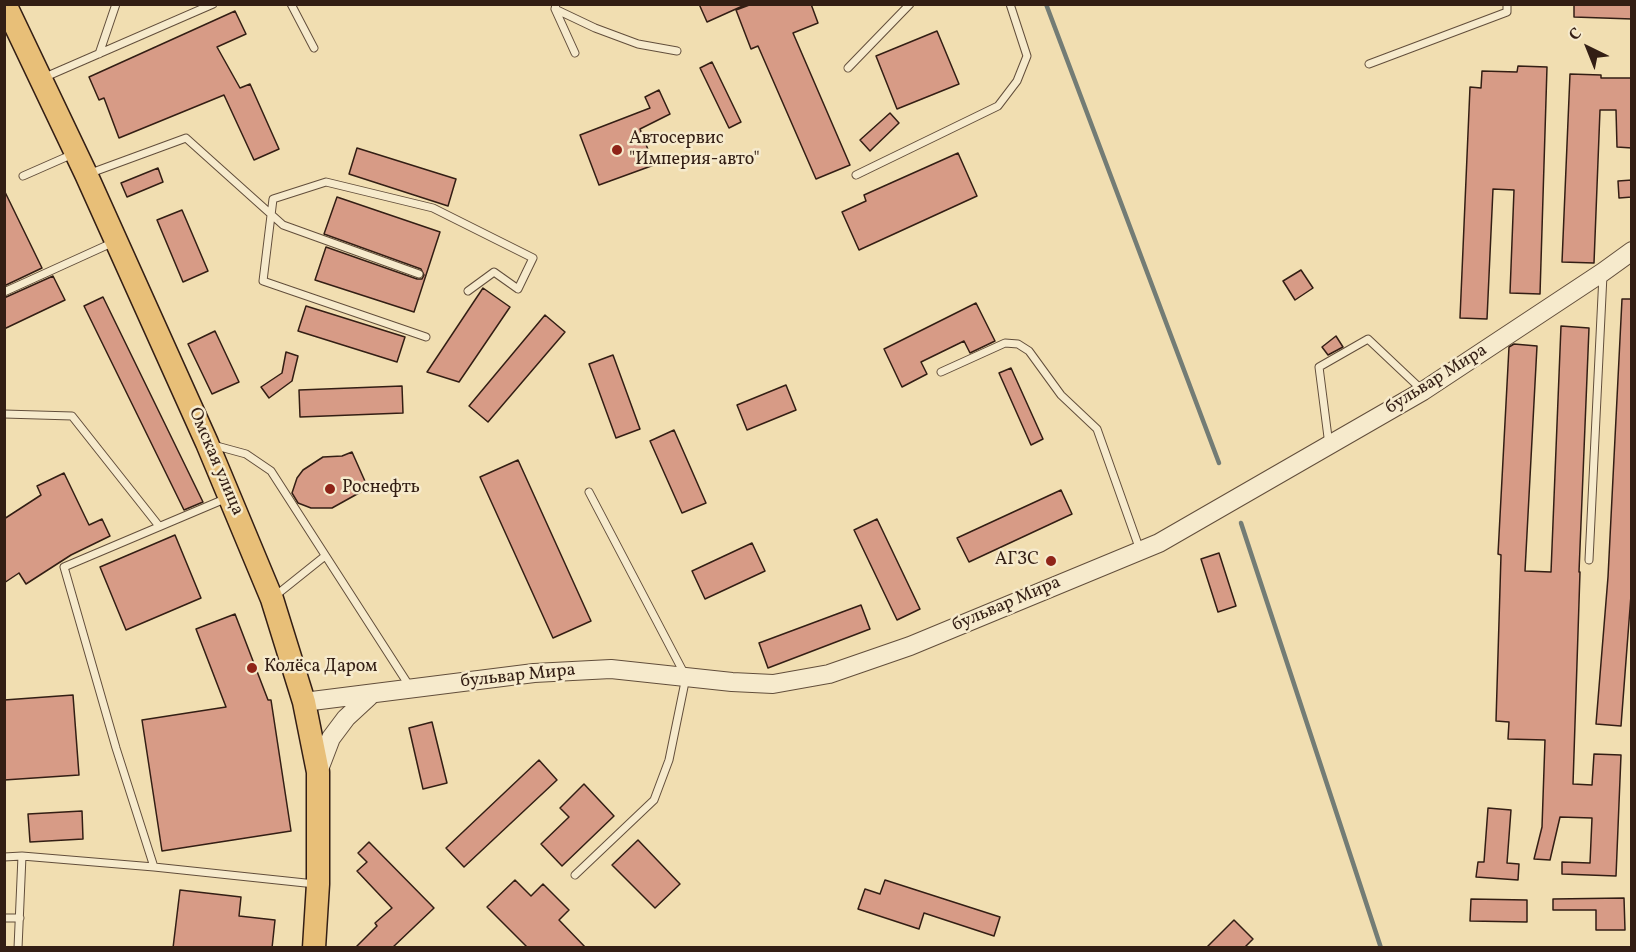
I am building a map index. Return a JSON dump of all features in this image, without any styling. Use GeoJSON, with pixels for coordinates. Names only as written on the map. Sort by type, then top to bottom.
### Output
{"type":"FeatureCollection","features":[{"type":"Feature","properties":{"kind":"main road","name":"Омская улица"},"geometry":{"type":"LineString","coordinates":[[5,4],[86,174],[207,443],[272,599],[304,702],[318,772],[318,884],[314,948]]}},
{"type":"Feature","properties":{"kind":"street","name":"бульвар Мира"},"geometry":{"type":"LineString","coordinates":[[304,702],[534,673],[611,669],[772,684],[829,674],[910,646],[1159,543],[1423,391],[1632,251]]}},
{"type":"Feature","properties":{"kind":"street"},"geometry":{"type":"LineString","coordinates":[[318,772],[331,738],[346,718],[372,694]]}},
{"type":"Feature","properties":{"kind":"lane"},"geometry":{"type":"LineString","coordinates":[[99,54],[116,4]]}},
{"type":"Feature","properties":{"kind":"lane"},"geometry":{"type":"LineString","coordinates":[[40,79],[200,7],[213,4]]}},
{"type":"Feature","properties":{"kind":"lane"},"geometry":{"type":"LineString","coordinates":[[291,4],[314,48]]}},
{"type":"Feature","properties":{"kind":"lane"},"geometry":{"type":"LineString","coordinates":[[848,68],[910,4]]}},
{"type":"Feature","properties":{"kind":"lane"},"geometry":{"type":"LineString","coordinates":[[856,175],[998,106],[1017,81],[1027,56],[1010,4]]}},
{"type":"Feature","properties":{"kind":"lane"},"geometry":{"type":"LineString","coordinates":[[1369,64],[1507,12],[1507,4]]}},
{"type":"Feature","properties":{"kind":"lane"},"geometry":{"type":"LineString","coordinates":[[555,6],[595,28],[638,44],[677,51]]}},
{"type":"Feature","properties":{"kind":"lane"},"geometry":{"type":"LineString","coordinates":[[555,6],[575,52]]}},
{"type":"Feature","properties":{"kind":"lane"},"geometry":{"type":"LineString","coordinates":[[86,174],[186,138],[283,225],[419,273]]}},
{"type":"Feature","properties":{"kind":"lane"},"geometry":{"type":"LineString","coordinates":[[22,176],[75,153]]}},
{"type":"Feature","properties":{"kind":"lane"},"geometry":{"type":"LineString","coordinates":[[426,337],[263,281],[273,199],[326,182],[433,208],[533,258],[518,289],[494,272],[468,291]]}},
{"type":"Feature","properties":{"kind":"lane"},"geometry":{"type":"LineString","coordinates":[[4,292],[116,241]]}},
{"type":"Feature","properties":{"kind":"lane"},"geometry":{"type":"LineString","coordinates":[[1589,560],[1603,272]]}},
{"type":"Feature","properties":{"kind":"lane"},"geometry":{"type":"LineString","coordinates":[[1329,445],[1319,368],[1348,350],[1368,339],[1423,391]]}},
{"type":"Feature","properties":{"kind":"lane"},"geometry":{"type":"LineString","coordinates":[[941,372],[1005,343],[1018,344],[1029,351],[1061,395],[1097,429],[1140,550]]}},
{"type":"Feature","properties":{"kind":"lane"},"geometry":{"type":"LineString","coordinates":[[4,414],[72,416],[159,526]]}},
{"type":"Feature","properties":{"kind":"lane"},"geometry":{"type":"LineString","coordinates":[[207,443],[246,454],[271,471],[411,689]]}},
{"type":"Feature","properties":{"kind":"lane"},"geometry":{"type":"LineString","coordinates":[[575,875],[654,800],[669,760],[686,677],[589,492]]}},
{"type":"Feature","properties":{"kind":"lane"},"geometry":{"type":"LineString","coordinates":[[154,867],[116,748],[64,567],[231,497]]}},
{"type":"Feature","properties":{"kind":"lane"},"geometry":{"type":"LineString","coordinates":[[272,599],[325,556]]}},
{"type":"Feature","properties":{"kind":"lane"},"geometry":{"type":"LineString","coordinates":[[18,948],[22,856]]}},
{"type":"Feature","properties":{"kind":"lane"},"geometry":{"type":"LineString","coordinates":[[4,857],[22,856],[154,867],[318,884]]}},
{"type":"Feature","properties":{"kind":"lane"},"geometry":{"type":"LineString","coordinates":[[4,918],[20,918]]}},
{"type":"Feature","properties":{"kind":"building"},"geometry":{"type":"Polygon","coordinates":[[[699,4],[747,4],[707,22],[699,4]]]}},
{"type":"Feature","properties":{"kind":"building"},"geometry":{"type":"Polygon","coordinates":[[[752,4],[811,4],[818,23],[793,33],[850,165],[816,179],[758,46],[751,49],[736,10],[752,4]]]}},
{"type":"Feature","properties":{"kind":"building"},"geometry":{"type":"Polygon","coordinates":[[[1574,4],[1632,4],[1632,19],[1574,17],[1574,4]]]}},
{"type":"Feature","properties":{"kind":"building"},"geometry":{"type":"Polygon","coordinates":[[[235,11],[246,34],[217,47],[240,88],[250,84],[279,149],[254,160],[224,95],[119,138],[104,98],[99,100],[89,77],[235,11]]]}},
{"type":"Feature","properties":{"kind":"building"},"geometry":{"type":"Polygon","coordinates":[[[937,31],[959,84],[897,109],[876,56],[937,31]]]}},
{"type":"Feature","properties":{"kind":"building"},"geometry":{"type":"Polygon","coordinates":[[[712,62],[741,122],[729,128],[700,68],[712,62]]]}},
{"type":"Feature","properties":{"kind":"building"},"geometry":{"type":"Polygon","coordinates":[[[1518,66],[1547,67],[1540,294],[1510,293],[1514,190],[1493,189],[1487,319],[1460,318],[1470,87],[1481,88],[1482,71],[1517,72],[1518,66]]]}},
{"type":"Feature","properties":{"kind":"building"},"geometry":{"type":"Polygon","coordinates":[[[1570,74],[1601,75],[1601,78],[1632,78],[1632,148],[1617,147],[1616,110],[1600,110],[1594,263],[1562,262],[1570,74]]]}},
{"type":"Feature","properties":{"kind":"building","name":"Автосервис \"Империя-авто\""},"geometry":{"type":"Polygon","coordinates":[[[659,90],[670,114],[640,129],[654,165],[599,185],[580,135],[650,108],[645,97],[659,90]]]}},
{"type":"Feature","properties":{"kind":"building"},"geometry":{"type":"Polygon","coordinates":[[[890,113],[899,123],[870,151],[860,140],[890,113]]]}},
{"type":"Feature","properties":{"kind":"building"},"geometry":{"type":"Polygon","coordinates":[[[357,148],[456,179],[448,206],[349,174],[357,148]]]}},
{"type":"Feature","properties":{"kind":"building"},"geometry":{"type":"Polygon","coordinates":[[[958,153],[977,196],[859,250],[842,212],[866,201],[864,195],[958,153]]]}},
{"type":"Feature","properties":{"kind":"building"},"geometry":{"type":"Polygon","coordinates":[[[158,168],[163,182],[127,197],[121,183],[158,168]]]}},
{"type":"Feature","properties":{"kind":"building"},"geometry":{"type":"Polygon","coordinates":[[[1632,180],[1632,197],[1619,198],[1618,181],[1632,180]]]}},
{"type":"Feature","properties":{"kind":"building"},"geometry":{"type":"Polygon","coordinates":[[[4,190],[42,268],[4,286],[4,190]]]}},
{"type":"Feature","properties":{"kind":"building"},"geometry":{"type":"Polygon","coordinates":[[[337,197],[440,232],[414,312],[315,280],[326,247],[417,279],[422,279],[424,275],[421,269],[324,234],[337,197]]]}},
{"type":"Feature","properties":{"kind":"building"},"geometry":{"type":"Polygon","coordinates":[[[182,210],[208,271],[183,282],[157,220],[182,210]]]}},
{"type":"Feature","properties":{"kind":"building"},"geometry":{"type":"Polygon","coordinates":[[[1301,270],[1313,288],[1295,300],[1283,281],[1301,270]]]}},
{"type":"Feature","properties":{"kind":"building"},"geometry":{"type":"Polygon","coordinates":[[[53,276],[65,300],[4,329],[4,298],[53,276]]]}},
{"type":"Feature","properties":{"kind":"building"},"geometry":{"type":"Polygon","coordinates":[[[483,288],[510,307],[459,382],[427,372],[483,288]]]}},
{"type":"Feature","properties":{"kind":"building"},"geometry":{"type":"Polygon","coordinates":[[[103,297],[203,502],[184,510],[84,306],[103,297]]]}},
{"type":"Feature","properties":{"kind":"building"},"geometry":{"type":"Polygon","coordinates":[[[1622,299],[1632,299],[1632,582],[1621,726],[1596,724],[1608,577],[1622,299]]]}},
{"type":"Feature","properties":{"kind":"building"},"geometry":{"type":"Polygon","coordinates":[[[976,303],[995,341],[970,353],[964,341],[921,362],[927,374],[902,387],[884,349],[976,303]]]}},
{"type":"Feature","properties":{"kind":"building"},"geometry":{"type":"Polygon","coordinates":[[[306,306],[405,337],[397,362],[298,331],[306,306]]]}},
{"type":"Feature","properties":{"kind":"building"},"geometry":{"type":"Polygon","coordinates":[[[545,315],[565,332],[488,422],[469,406],[545,315]]]}},
{"type":"Feature","properties":{"kind":"building"},"geometry":{"type":"Polygon","coordinates":[[[1561,326],[1589,328],[1573,784],[1592,785],[1594,754],[1621,755],[1616,876],[1562,874],[1562,862],[1590,863],[1592,818],[1560,817],[1550,860],[1534,859],[1542,827],[1545,740],[1508,739],[1509,722],[1496,721],[1501,555],[1498,554],[1509,347],[1514,344],[1537,346],[1525,571],[1551,572],[1561,326]]]}},
{"type":"Feature","properties":{"kind":"building"},"geometry":{"type":"Polygon","coordinates":[[[215,331],[239,382],[212,394],[188,344],[215,331]]]}},
{"type":"Feature","properties":{"kind":"building"},"geometry":{"type":"Polygon","coordinates":[[[1336,336],[1343,347],[1328,355],[1322,347],[1336,336]]]}},
{"type":"Feature","properties":{"kind":"building"},"geometry":{"type":"Polygon","coordinates":[[[286,352],[298,356],[292,381],[269,398],[261,387],[282,373],[286,352]]]}},
{"type":"Feature","properties":{"kind":"building"},"geometry":{"type":"Polygon","coordinates":[[[613,355],[640,429],[616,438],[589,364],[613,355]]]}},
{"type":"Feature","properties":{"kind":"building"},"geometry":{"type":"Polygon","coordinates":[[[1011,368],[1043,439],[1031,445],[999,373],[1011,368]]]}},
{"type":"Feature","properties":{"kind":"building"},"geometry":{"type":"Polygon","coordinates":[[[786,385],[796,410],[747,430],[737,405],[786,385]]]}},
{"type":"Feature","properties":{"kind":"building"},"geometry":{"type":"Polygon","coordinates":[[[402,386],[403,413],[300,417],[299,390],[402,386]]]}},
{"type":"Feature","properties":{"kind":"building"},"geometry":{"type":"Polygon","coordinates":[[[674,430],[706,503],[682,513],[650,441],[674,430]]]}},
{"type":"Feature","properties":{"kind":"building"},"geometry":{"type":"Polygon","coordinates":[[[352,452],[368,488],[332,508],[311,508],[298,503],[292,493],[297,478],[303,470],[323,457],[342,456],[352,452]]]}},
{"type":"Feature","properties":{"kind":"building"},"geometry":{"type":"Polygon","coordinates":[[[518,460],[591,621],[553,638],[480,477],[518,460]]]}},
{"type":"Feature","properties":{"kind":"building"},"geometry":{"type":"Polygon","coordinates":[[[64,473],[89,525],[102,519],[110,536],[71,555],[26,584],[19,573],[4,583],[4,519],[41,495],[37,486],[64,473]]]}},
{"type":"Feature","properties":{"kind":"building"},"geometry":{"type":"Polygon","coordinates":[[[1061,490],[1072,514],[969,562],[957,538],[1061,490]]]}},
{"type":"Feature","properties":{"kind":"building"},"geometry":{"type":"Polygon","coordinates":[[[877,519],[920,609],[897,620],[854,530],[877,519]]]}},
{"type":"Feature","properties":{"kind":"building"},"geometry":{"type":"Polygon","coordinates":[[[175,535],[201,598],[126,630],[100,567],[175,535]]]}},
{"type":"Feature","properties":{"kind":"building"},"geometry":{"type":"Polygon","coordinates":[[[752,543],[765,571],[705,599],[692,571],[752,543]]]}},
{"type":"Feature","properties":{"kind":"building"},"geometry":{"type":"Polygon","coordinates":[[[1219,553],[1236,606],[1218,612],[1201,559],[1219,553]]]}},
{"type":"Feature","properties":{"kind":"building"},"geometry":{"type":"Polygon","coordinates":[[[861,605],[870,629],[768,668],[759,643],[861,605]]]}},
{"type":"Feature","properties":{"kind":"building"},"geometry":{"type":"Polygon","coordinates":[[[235,614],[268,700],[271,700],[291,831],[162,851],[142,720],[226,707],[196,629],[235,614]]]}},
{"type":"Feature","properties":{"kind":"building"},"geometry":{"type":"Polygon","coordinates":[[[73,695],[79,775],[4,780],[4,700],[73,695]]]}},
{"type":"Feature","properties":{"kind":"building"},"geometry":{"type":"Polygon","coordinates":[[[432,722],[447,783],[423,789],[409,728],[432,722]]]}},
{"type":"Feature","properties":{"kind":"building"},"geometry":{"type":"Polygon","coordinates":[[[539,760],[557,780],[464,867],[446,848],[539,760]]]}},
{"type":"Feature","properties":{"kind":"building"},"geometry":{"type":"Polygon","coordinates":[[[584,784],[614,816],[562,866],[541,844],[569,817],[560,808],[584,784]]]}},
{"type":"Feature","properties":{"kind":"building"},"geometry":{"type":"Polygon","coordinates":[[[1488,808],[1511,810],[1507,863],[1519,864],[1518,880],[1476,877],[1478,862],[1484,862],[1488,808]]]}},
{"type":"Feature","properties":{"kind":"building"},"geometry":{"type":"Polygon","coordinates":[[[82,811],[83,839],[30,842],[28,814],[82,811]]]}},
{"type":"Feature","properties":{"kind":"building"},"geometry":{"type":"Polygon","coordinates":[[[638,840],[680,884],[655,908],[612,865],[638,840]]]}},
{"type":"Feature","properties":{"kind":"building"},"geometry":{"type":"Polygon","coordinates":[[[369,842],[434,908],[392,948],[355,948],[377,926],[375,923],[392,908],[357,871],[367,862],[358,853],[369,842]]]}},
{"type":"Feature","properties":{"kind":"building"},"geometry":{"type":"Polygon","coordinates":[[[515,880],[531,896],[543,884],[569,910],[559,920],[586,948],[528,948],[487,907],[515,880]]]}},
{"type":"Feature","properties":{"kind":"building"},"geometry":{"type":"Polygon","coordinates":[[[885,880],[1000,917],[994,936],[924,913],[919,929],[858,909],[865,889],[880,894],[885,880]]]}},
{"type":"Feature","properties":{"kind":"building"},"geometry":{"type":"Polygon","coordinates":[[[180,890],[241,897],[239,916],[275,920],[272,948],[173,948],[180,890]]]}},
{"type":"Feature","properties":{"kind":"building"},"geometry":{"type":"Polygon","coordinates":[[[1624,898],[1625,930],[1596,930],[1596,910],[1553,910],[1553,899],[1624,898]]]}},
{"type":"Feature","properties":{"kind":"building"},"geometry":{"type":"Polygon","coordinates":[[[1471,899],[1527,900],[1527,922],[1470,921],[1471,899]]]}},
{"type":"Feature","properties":{"kind":"building"},"geometry":{"type":"Polygon","coordinates":[[[1234,920],[1253,939],[1244,948],[1206,948],[1234,920]]]}},
{"type":"Feature","properties":{"kind":"waterway"},"geometry":{"type":"LineString","coordinates":[[1046,4],[1219,463]]}},
{"type":"Feature","properties":{"kind":"waterway"},"geometry":{"type":"LineString","coordinates":[[1241,523],[1381,948]]}},
{"type":"Feature","properties":{"kind":"place","name":"Автосервис \"Империя-авто\""},"geometry":{"type":"Point","coordinates":[617,150]}},
{"type":"Feature","properties":{"kind":"place","name":"Роснефть"},"geometry":{"type":"Point","coordinates":[330,489]}},
{"type":"Feature","properties":{"kind":"place","name":"АГЗС"},"geometry":{"type":"Point","coordinates":[1051,561]}},
{"type":"Feature","properties":{"kind":"place","name":"Колёса Даром"},"geometry":{"type":"Point","coordinates":[252,668]}}]}
